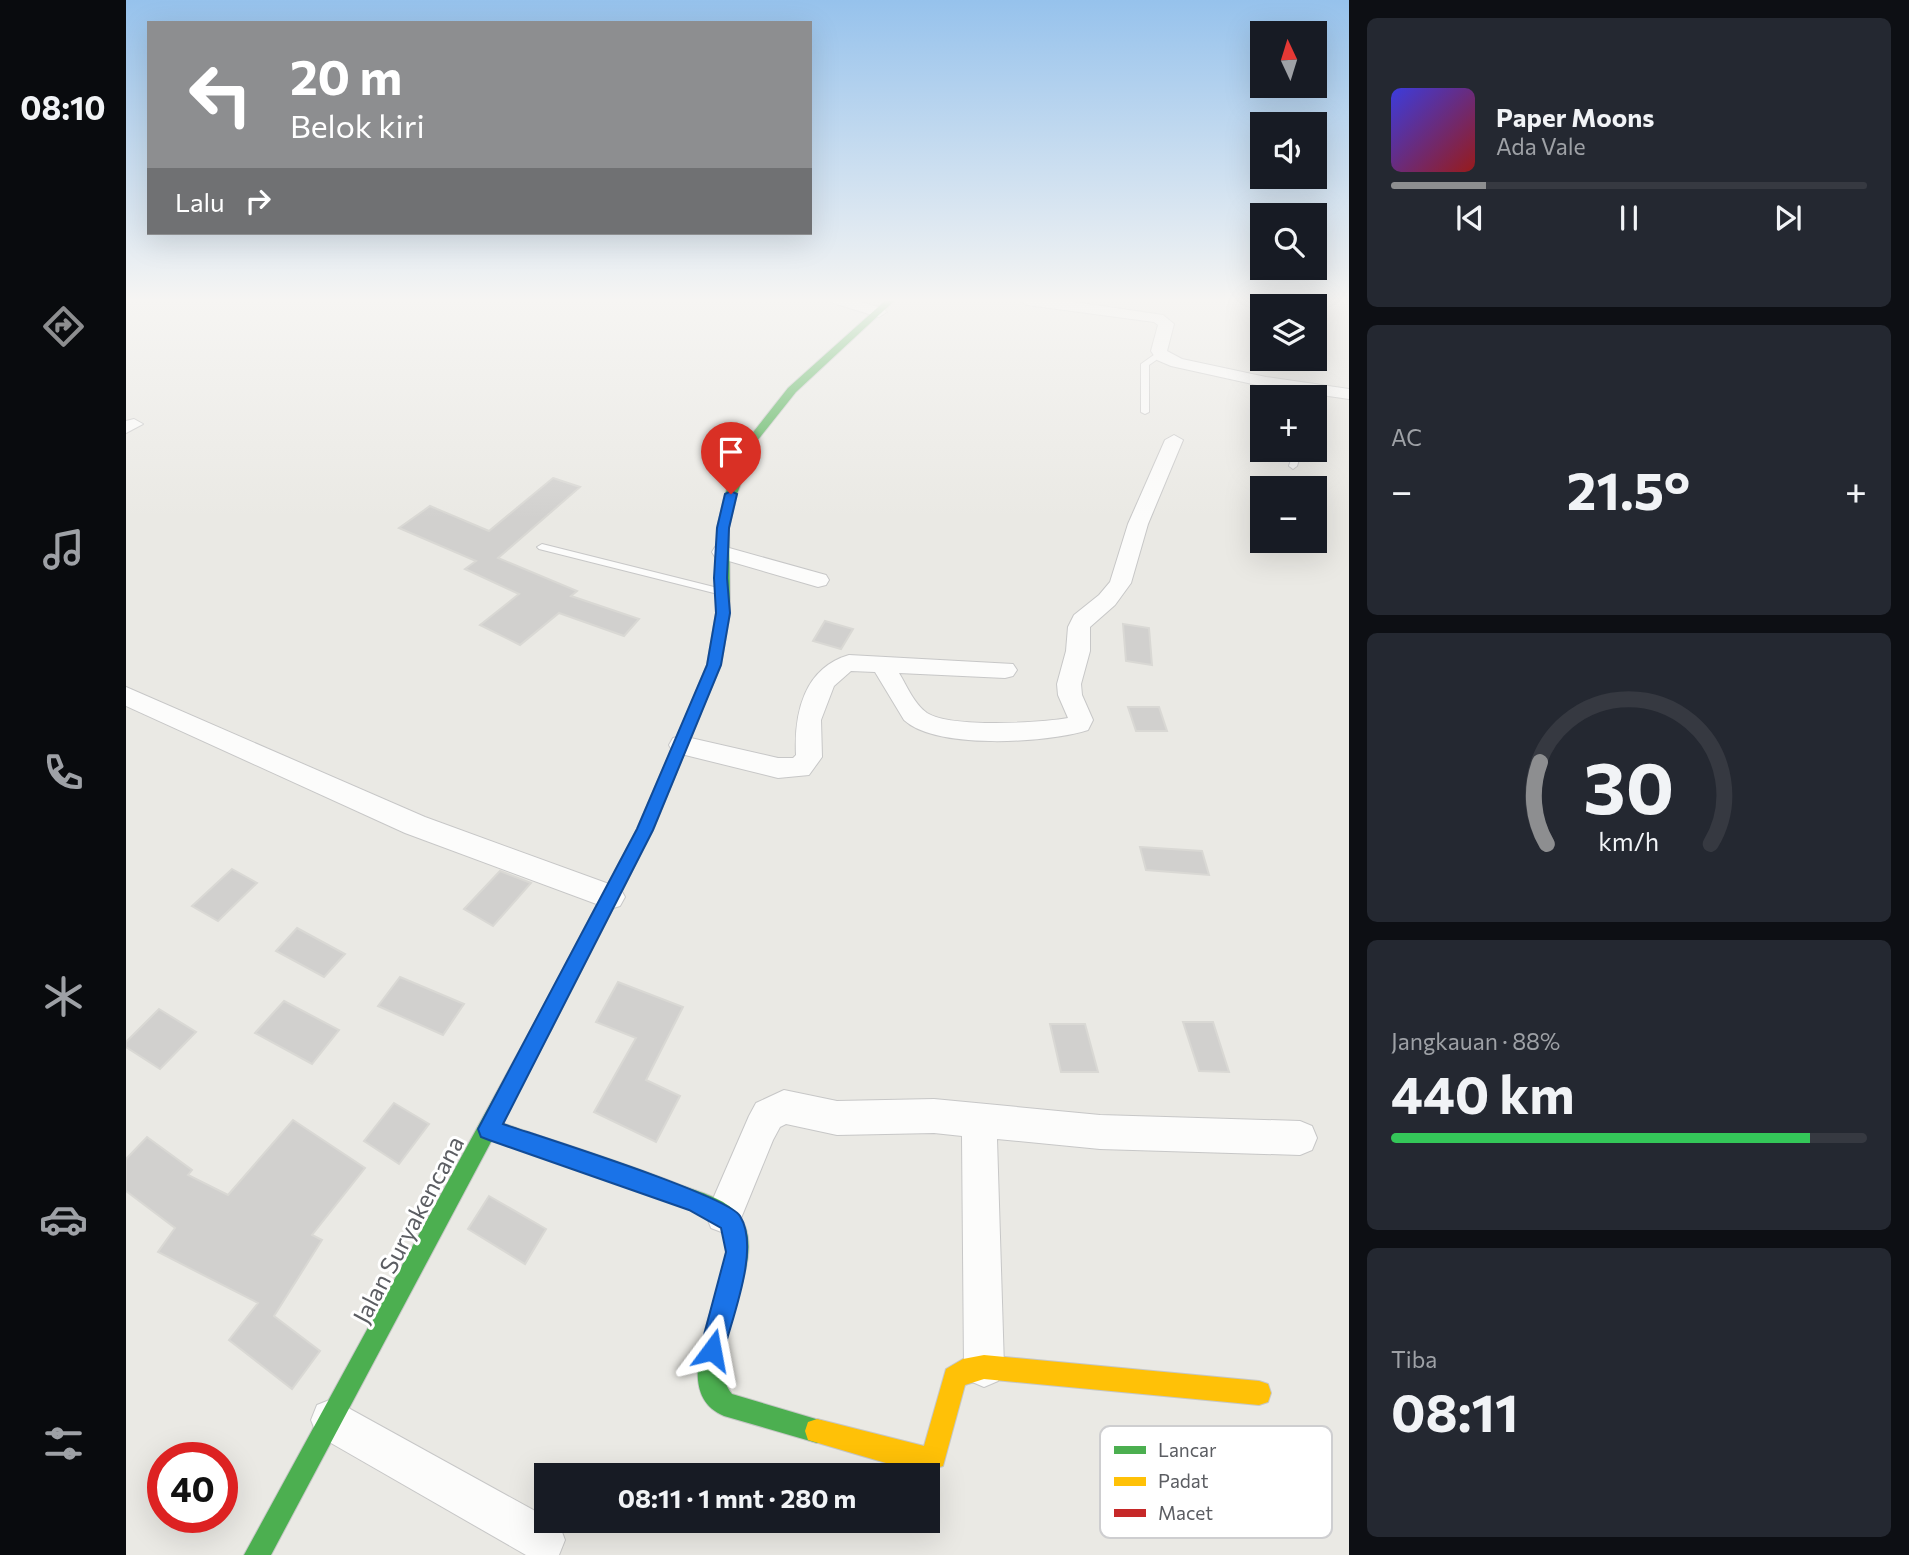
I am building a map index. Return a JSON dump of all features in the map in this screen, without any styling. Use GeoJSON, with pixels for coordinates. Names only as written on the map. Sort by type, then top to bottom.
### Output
{"type":"FeatureCollection","features":[{"type":"Feature","properties":{"kind":"street","name":"Jalan Suryakencana"},"geometry":{"type":"LineString","coordinates":[[257,1555],[489,1129],[645,830],[714,665],[723,613],[723,528],[745,453],[759,429],[809,373]]}},
{"type":"Feature","properties":{"kind":"street"},"geometry":{"type":"LineString","coordinates":[[1215,373],[1287,385]]}},
{"type":"Feature","properties":{"kind":"street"},"geometry":{"type":"LineString","coordinates":[[1327,391],[1349,394]]}},
{"type":"Feature","properties":{"kind":"street"},"geometry":{"type":"LineString","coordinates":[[883,664],[909,709],[928,724],[1006,731],[1062,729],[1079,724],[1069,684],[1078,651],[1079,627],[1082,620],[1107,600],[1120,583],[1138,524],[1174,440]]}},
{"type":"Feature","properties":{"kind":"street"},"geometry":{"type":"LineString","coordinates":[[722,552],[817,580]]}},
{"type":"Feature","properties":{"kind":"street"},"geometry":{"type":"LineString","coordinates":[[682,745],[778,768],[800,768],[809,757],[807,729],[810,714],[825,681],[838,668],[849,663],[1005,670]]}},
{"type":"Feature","properties":{"kind":"street"},"geometry":{"type":"LineString","coordinates":[[126,696],[415,825],[610,897]]}},
{"type":"Feature","properties":{"kind":"street"},"geometry":{"type":"LineString","coordinates":[[724,1215],[761,1128],[768,1115],[776,1110],[793,1108],[837,1118],[934,1116],[1100,1132],[1300,1138]]}},
{"type":"Feature","properties":{"kind":"street"},"geometry":{"type":"LineString","coordinates":[[979,1119],[984,1367]]}},
{"type":"Feature","properties":{"kind":"street"},"geometry":{"type":"LineString","coordinates":[[489,1129],[632,1178],[724,1215],[732,1222],[737,1252],[709,1366],[713,1388],[724,1404],[914,1459],[928,1460],[934,1457],[938,1447],[955,1378],[963,1371],[984,1367],[1259,1393]]}},
{"type":"Feature","properties":{"kind":"street"},"geometry":{"type":"LineString","coordinates":[[332,1420],[543,1540]]}},
{"type":"Feature","properties":{"kind":"lane"},"geometry":{"type":"LineString","coordinates":[[1145,373],[1145,412]]}},
{"type":"Feature","properties":{"kind":"lane"},"geometry":{"type":"LineString","coordinates":[[1293,466],[1294,462]]}},
{"type":"Feature","properties":{"kind":"lane"},"geometry":{"type":"LineString","coordinates":[[542,547],[723,592]]}},
{"type":"Feature","properties":{"kind":"building"},"geometry":{"type":"Polygon","coordinates":[[[553,478],[580,487],[498,558],[577,591],[571,596],[639,619],[624,636],[559,613],[520,645],[480,625],[519,594],[465,569],[476,561],[399,528],[430,506],[489,531],[553,478]]]}},
{"type":"Feature","properties":{"kind":"building"},"geometry":{"type":"Polygon","coordinates":[[[825,621],[853,629],[841,649],[813,641],[825,621]]]}},
{"type":"Feature","properties":{"kind":"building"},"geometry":{"type":"Polygon","coordinates":[[[1123,624],[1149,628],[1152,665],[1126,661],[1123,624]]]}},
{"type":"Feature","properties":{"kind":"building"},"geometry":{"type":"Polygon","coordinates":[[[1128,707],[1159,707],[1167,731],[1136,731],[1128,707]]]}},
{"type":"Feature","properties":{"kind":"building"},"geometry":{"type":"Polygon","coordinates":[[[1140,847],[1202,851],[1209,875],[1146,870],[1140,847]]]}},
{"type":"Feature","properties":{"kind":"building"},"geometry":{"type":"Polygon","coordinates":[[[232,869],[257,883],[218,921],[192,906],[232,869]]]}},
{"type":"Feature","properties":{"kind":"building"},"geometry":{"type":"Polygon","coordinates":[[[500,871],[531,883],[493,926],[464,909],[500,871]]]}},
{"type":"Feature","properties":{"kind":"building"},"geometry":{"type":"Polygon","coordinates":[[[297,928],[345,954],[324,977],[276,951],[297,928]]]}},
{"type":"Feature","properties":{"kind":"building"},"geometry":{"type":"Polygon","coordinates":[[[400,977],[464,1004],[443,1035],[378,1006],[400,977]]]}},
{"type":"Feature","properties":{"kind":"building"},"geometry":{"type":"Polygon","coordinates":[[[618,982],[683,1007],[646,1080],[680,1096],[656,1142],[594,1112],[636,1038],[596,1022],[618,982]]]}},
{"type":"Feature","properties":{"kind":"building"},"geometry":{"type":"Polygon","coordinates":[[[284,1001],[339,1030],[312,1064],[255,1033],[284,1001]]]}},
{"type":"Feature","properties":{"kind":"building"},"geometry":{"type":"Polygon","coordinates":[[[159,1009],[196,1032],[160,1069],[126,1047],[126,1042],[159,1009]]]}},
{"type":"Feature","properties":{"kind":"building"},"geometry":{"type":"Polygon","coordinates":[[[1183,1022],[1213,1022],[1229,1072],[1199,1071],[1183,1022]]]}},
{"type":"Feature","properties":{"kind":"building"},"geometry":{"type":"Polygon","coordinates":[[[1050,1024],[1085,1024],[1098,1072],[1061,1072],[1050,1024]]]}},
{"type":"Feature","properties":{"kind":"building"},"geometry":{"type":"Polygon","coordinates":[[[394,1103],[429,1124],[399,1164],[364,1141],[394,1103]]]}},
{"type":"Feature","properties":{"kind":"building"},"geometry":{"type":"Polygon","coordinates":[[[293,1120],[365,1168],[312,1235],[322,1240],[274,1316],[320,1351],[292,1389],[229,1340],[258,1303],[158,1252],[175,1228],[126,1191],[126,1159],[147,1137],[192,1170],[188,1175],[228,1195],[293,1120]]]}},
{"type":"Feature","properties":{"kind":"building"},"geometry":{"type":"Polygon","coordinates":[[[489,1196],[546,1229],[525,1264],[468,1229],[489,1196]]]}},
{"type":"Feature","properties":{"kind":"traffic: fast"},"geometry":{"type":"LineString","coordinates":[[694,713],[714,665],[723,613],[723,528],[731,494],[752,440],[792,390],[811,373]]}},
{"type":"Feature","properties":{"kind":"traffic: fast"},"geometry":{"type":"LineString","coordinates":[[257,1555],[543,1026]]}},
{"type":"Feature","properties":{"kind":"traffic: fast"},"geometry":{"type":"LineString","coordinates":[[489,1129],[656,1186],[716,1211],[729,1220],[736,1236],[737,1255],[712,1346],[709,1367],[712,1386],[724,1404],[817,1431]]}},
{"type":"Feature","properties":{"kind":"traffic: slow"},"geometry":{"type":"LineString","coordinates":[[817,1431],[920,1460],[934,1457],[955,1378],[963,1371],[984,1367],[1259,1393]]}},
{"type":"Feature","properties":{"kind":"traffic: jam"},"geometry":{"type":"LineString","coordinates":[[543,1026],[645,830],[694,713]]}},
{"type":"Feature","properties":{"kind":"route"},"geometry":{"type":"LineString","coordinates":[[712,1350],[737,1252],[732,1222],[724,1215],[692,1200],[489,1129],[645,830],[714,665],[723,613],[720,578],[723,528],[731,494]]}}]}
